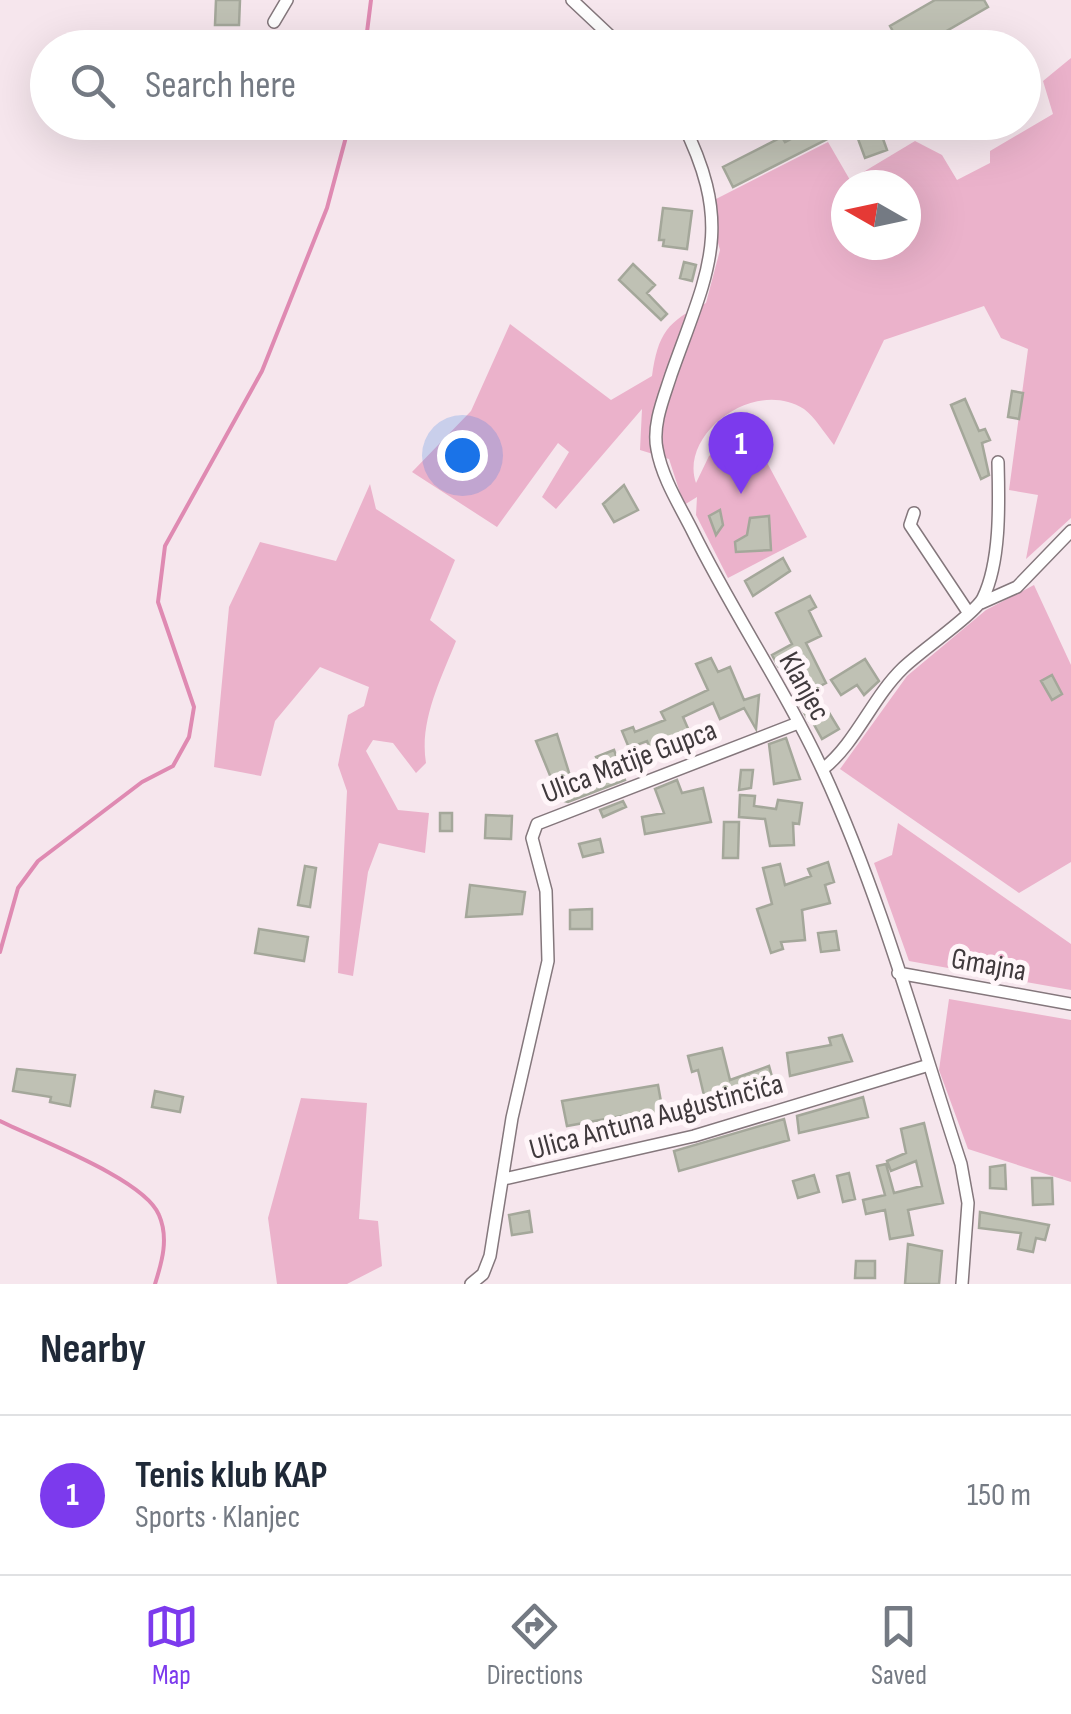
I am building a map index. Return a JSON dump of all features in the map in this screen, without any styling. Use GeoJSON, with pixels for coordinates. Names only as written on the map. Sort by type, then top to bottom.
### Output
{"type":"FeatureCollection","features":[{"type":"Feature","properties":{"kind":"street"},"geometry":{"type":"LineString","coordinates":[[274,22],[287,0]]}},
{"type":"Feature","properties":{"kind":"street"},"geometry":{"type":"LineString","coordinates":[[572,0],[604,30]]}},
{"type":"Feature","properties":{"kind":"street","name":"Klanjec"},"geometry":{"type":"LineString","coordinates":[[689,140],[710,198],[711,264],[702,302],[660,408],[656,446],[668,480],[728,603],[822,769],[866,872],[961,1164],[968,1203],[962,1284]]}},
{"type":"Feature","properties":{"kind":"street"},"geometry":{"type":"LineString","coordinates":[[981,603],[990,580],[998,462]]}},
{"type":"Feature","properties":{"kind":"street"},"geometry":{"type":"LineString","coordinates":[[914,514],[910,525],[968,612]]}},
{"type":"Feature","properties":{"kind":"street"},"geometry":{"type":"LineString","coordinates":[[822,769],[838,757],[868,708],[902,668],[968,612],[1017,587],[1071,531]]}},
{"type":"Feature","properties":{"kind":"street","name":"Ulica Matije Gupca"},"geometry":{"type":"LineString","coordinates":[[504,1179],[512,1118],[548,962],[546,892],[532,838],[537,824],[798,723]]}},
{"type":"Feature","properties":{"kind":"street","name":"Gmajna"},"geometry":{"type":"LineString","coordinates":[[898,973],[1071,1004]]}},
{"type":"Feature","properties":{"kind":"street","name":"Ulica Antuna Augustinčića"},"geometry":{"type":"LineString","coordinates":[[472,1284],[483,1274],[490,1256],[504,1179],[694,1136],[929,1065]]}},
{"type":"Feature","properties":{"kind":"shaded area"},"geometry":{"type":"Polygon","coordinates":[[[1071,58],[1071,518],[1026,559],[1038,495],[1009,490],[1028,349],[1001,338],[984,306],[884,340],[834,445],[808,412],[784,401],[763,400],[743,406],[709,430],[694,465],[696,483],[709,456],[749,429],[807,537],[728,578],[696,515],[697,497],[684,505],[669,459],[640,450],[642,409],[556,509],[542,497],[569,452],[558,443],[497,527],[412,472],[471,411],[510,324],[611,400],[652,376],[657,349],[667,330],[706,303],[720,250],[712,222],[716,199],[828,142],[844,170],[831,170],[831,260],[921,260],[921,170],[867,170],[915,141],[942,155],[957,180],[990,163],[990,151],[1009,140],[1041,140],[1041,121],[1053,114],[1043,81],[1071,58]]]}},
{"type":"Feature","properties":{"kind":"shaded area"},"geometry":{"type":"Polygon","coordinates":[[[370,484],[376,509],[455,560],[430,620],[456,641],[428,716],[426,763],[416,773],[393,743],[373,740],[366,751],[398,810],[429,813],[425,853],[379,843],[368,872],[353,976],[338,973],[347,791],[338,765],[348,715],[364,706],[369,687],[320,667],[275,721],[261,776],[214,767],[229,607],[260,542],[336,561],[370,484]]]}},
{"type":"Feature","properties":{"kind":"shaded area"},"geometry":{"type":"Polygon","coordinates":[[[1034,585],[1071,665],[1071,862],[1019,893],[840,769],[907,676],[986,610],[1034,585]]]}},
{"type":"Feature","properties":{"kind":"shaded area"},"geometry":{"type":"Polygon","coordinates":[[[898,823],[1071,944],[1071,990],[909,961],[874,863],[892,855],[898,823]]]}},
{"type":"Feature","properties":{"kind":"shaded area"},"geometry":{"type":"Polygon","coordinates":[[[949,999],[1071,1020],[1071,1182],[968,1149],[939,1070],[949,999]]]}},
{"type":"Feature","properties":{"kind":"shaded area"},"geometry":{"type":"Polygon","coordinates":[[[301,1098],[367,1103],[359,1219],[378,1221],[382,1266],[347,1284],[277,1284],[268,1218],[301,1098]]]}},
{"type":"Feature","properties":{"kind":"building"},"geometry":{"type":"Polygon","coordinates":[[[216,0],[240,0],[239,25],[215,25],[216,0]]]}},
{"type":"Feature","properties":{"kind":"building"},"geometry":{"type":"Polygon","coordinates":[[[935,0],[984,0],[988,7],[948,30],[892,30],[890,26],[935,0]]]}},
{"type":"Feature","properties":{"kind":"building"},"geometry":{"type":"Polygon","coordinates":[[[776,140],[826,140],[733,187],[723,167],[776,140]]]}},
{"type":"Feature","properties":{"kind":"building"},"geometry":{"type":"Polygon","coordinates":[[[858,140],[883,140],[887,150],[865,158],[858,140]]]}},
{"type":"Feature","properties":{"kind":"building"},"geometry":{"type":"Polygon","coordinates":[[[663,208],[692,211],[687,249],[663,246],[664,240],[659,240],[663,208]]]}},
{"type":"Feature","properties":{"kind":"building"},"geometry":{"type":"Polygon","coordinates":[[[684,262],[696,265],[692,281],[680,278],[684,262]]]}},
{"type":"Feature","properties":{"kind":"building"},"geometry":{"type":"Polygon","coordinates":[[[633,264],[655,285],[647,293],[667,314],[661,320],[619,280],[633,264]]]}},
{"type":"Feature","properties":{"kind":"building"},"geometry":{"type":"Polygon","coordinates":[[[1012,391],[1023,393],[1019,419],[1008,417],[1012,391]]]}},
{"type":"Feature","properties":{"kind":"building"},"geometry":{"type":"Polygon","coordinates":[[[965,399],[979,431],[985,429],[990,440],[982,443],[989,475],[981,479],[951,405],[965,399]]]}},
{"type":"Feature","properties":{"kind":"building"},"geometry":{"type":"Polygon","coordinates":[[[624,485],[638,510],[614,522],[603,504],[624,485]]]}},
{"type":"Feature","properties":{"kind":"building"},"geometry":{"type":"Polygon","coordinates":[[[720,510],[723,525],[716,535],[709,516],[720,510]]]}},
{"type":"Feature","properties":{"kind":"building"},"geometry":{"type":"Polygon","coordinates":[[[769,516],[771,550],[736,552],[735,542],[747,535],[750,518],[769,516]]]}},
{"type":"Feature","properties":{"kind":"building"},"geometry":{"type":"Polygon","coordinates":[[[783,558],[790,571],[753,596],[745,581],[783,558]]]}},
{"type":"Feature","properties":{"kind":"building"},"geometry":{"type":"Polygon","coordinates":[[[810,596],[816,607],[809,611],[821,636],[806,643],[826,683],[805,694],[818,716],[809,721],[796,699],[802,695],[785,662],[778,666],[772,655],[792,644],[776,613],[810,596]]]}},
{"type":"Feature","properties":{"kind":"building"},"geometry":{"type":"Polygon","coordinates":[[[711,658],[718,672],[730,667],[744,700],[759,695],[756,729],[744,708],[720,719],[713,703],[683,717],[696,747],[680,754],[677,747],[653,757],[647,741],[629,748],[622,731],[633,727],[635,732],[665,720],[661,712],[708,690],[696,664],[711,658]]]}},
{"type":"Feature","properties":{"kind":"building"},"geometry":{"type":"Polygon","coordinates":[[[865,659],[879,681],[864,695],[857,685],[841,695],[831,680],[865,659]]]}},
{"type":"Feature","properties":{"kind":"building"},"geometry":{"type":"Polygon","coordinates":[[[1052,675],[1062,694],[1052,700],[1041,681],[1052,675]]]}},
{"type":"Feature","properties":{"kind":"building"},"geometry":{"type":"Polygon","coordinates":[[[828,711],[839,729],[822,739],[812,721],[828,711]]]}},
{"type":"Feature","properties":{"kind":"building"},"geometry":{"type":"Polygon","coordinates":[[[557,734],[571,779],[601,769],[596,757],[614,750],[625,780],[568,802],[560,800],[536,741],[557,734]]]}},
{"type":"Feature","properties":{"kind":"building"},"geometry":{"type":"Polygon","coordinates":[[[786,738],[800,779],[774,784],[769,744],[786,738]]]}},
{"type":"Feature","properties":{"kind":"building"},"geometry":{"type":"Polygon","coordinates":[[[741,770],[753,770],[751,788],[739,790],[741,770]]]}},
{"type":"Feature","properties":{"kind":"building"},"geometry":{"type":"Polygon","coordinates":[[[677,780],[682,793],[703,788],[711,822],[645,834],[642,817],[664,813],[655,789],[677,780]]]}},
{"type":"Feature","properties":{"kind":"building"},"geometry":{"type":"Polygon","coordinates":[[[740,795],[755,796],[754,806],[776,809],[778,800],[802,803],[799,824],[793,823],[794,845],[770,846],[765,819],[739,817],[740,795]]]}},
{"type":"Feature","properties":{"kind":"building"},"geometry":{"type":"Polygon","coordinates":[[[623,801],[626,807],[603,817],[600,810],[623,801]]]}},
{"type":"Feature","properties":{"kind":"building"},"geometry":{"type":"Polygon","coordinates":[[[440,813],[452,813],[452,831],[440,831],[440,813]]]}},
{"type":"Feature","properties":{"kind":"building"},"geometry":{"type":"Polygon","coordinates":[[[486,815],[512,816],[511,839],[485,838],[486,815]]]}},
{"type":"Feature","properties":{"kind":"building"},"geometry":{"type":"Polygon","coordinates":[[[724,822],[739,822],[738,858],[723,858],[724,822]]]}},
{"type":"Feature","properties":{"kind":"building"},"geometry":{"type":"Polygon","coordinates":[[[600,839],[603,852],[583,857],[579,844],[600,839]]]}},
{"type":"Feature","properties":{"kind":"building"},"geometry":{"type":"Polygon","coordinates":[[[828,862],[834,882],[825,885],[830,903],[802,910],[805,940],[781,942],[783,949],[771,953],[757,909],[772,904],[763,868],[780,864],[785,885],[811,876],[808,869],[828,862]]]}},
{"type":"Feature","properties":{"kind":"building"},"geometry":{"type":"Polygon","coordinates":[[[305,866],[316,868],[310,907],[298,905],[305,866]]]}},
{"type":"Feature","properties":{"kind":"building"},"geometry":{"type":"Polygon","coordinates":[[[470,885],[525,892],[522,914],[466,917],[470,885]]]}},
{"type":"Feature","properties":{"kind":"building"},"geometry":{"type":"Polygon","coordinates":[[[592,909],[592,929],[570,929],[570,910],[592,909]]]}},
{"type":"Feature","properties":{"kind":"building"},"geometry":{"type":"Polygon","coordinates":[[[259,929],[308,937],[304,961],[255,953],[259,929]]]}},
{"type":"Feature","properties":{"kind":"building"},"geometry":{"type":"Polygon","coordinates":[[[836,931],[839,950],[821,952],[818,933],[836,931]]]}},
{"type":"Feature","properties":{"kind":"building"},"geometry":{"type":"Polygon","coordinates":[[[842,1035],[852,1061],[790,1076],[787,1053],[831,1045],[829,1038],[842,1035]]]}},
{"type":"Feature","properties":{"kind":"building"},"geometry":{"type":"Polygon","coordinates":[[[722,1048],[730,1080],[769,1066],[774,1084],[706,1104],[698,1070],[692,1072],[688,1056],[722,1048]]]}},
{"type":"Feature","properties":{"kind":"building"},"geometry":{"type":"Polygon","coordinates":[[[17,1069],[75,1075],[70,1106],[50,1102],[51,1097],[13,1091],[17,1069]]]}},
{"type":"Feature","properties":{"kind":"building"},"geometry":{"type":"Polygon","coordinates":[[[658,1085],[663,1113],[640,1117],[639,1113],[567,1126],[562,1101],[658,1085]]]}},
{"type":"Feature","properties":{"kind":"building"},"geometry":{"type":"Polygon","coordinates":[[[155,1091],[183,1097],[180,1112],[152,1107],[155,1091]]]}},
{"type":"Feature","properties":{"kind":"building"},"geometry":{"type":"Polygon","coordinates":[[[863,1097],[868,1117],[799,1133],[797,1116],[863,1097]]]}},
{"type":"Feature","properties":{"kind":"building"},"geometry":{"type":"Polygon","coordinates":[[[784,1119],[789,1140],[679,1171],[674,1151],[784,1119]]]}},
{"type":"Feature","properties":{"kind":"building"},"geometry":{"type":"Polygon","coordinates":[[[924,1123],[943,1203],[908,1210],[913,1235],[890,1239],[885,1210],[866,1214],[863,1200],[885,1195],[877,1166],[886,1164],[894,1193],[922,1186],[916,1161],[891,1171],[887,1161],[906,1153],[901,1129],[924,1123]]]}},
{"type":"Feature","properties":{"kind":"building"},"geometry":{"type":"Polygon","coordinates":[[[1005,1165],[1006,1189],[990,1188],[990,1167],[1005,1165]]]}},
{"type":"Feature","properties":{"kind":"building"},"geometry":{"type":"Polygon","coordinates":[[[849,1173],[855,1199],[843,1202],[837,1176],[849,1173]]]}},
{"type":"Feature","properties":{"kind":"building"},"geometry":{"type":"Polygon","coordinates":[[[814,1175],[819,1192],[798,1198],[793,1181],[814,1175]]]}},
{"type":"Feature","properties":{"kind":"building"},"geometry":{"type":"Polygon","coordinates":[[[1032,1178],[1052,1178],[1053,1204],[1033,1205],[1032,1178]]]}},
{"type":"Feature","properties":{"kind":"building"},"geometry":{"type":"Polygon","coordinates":[[[529,1211],[532,1232],[512,1235],[509,1215],[529,1211]]]}},
{"type":"Feature","properties":{"kind":"building"},"geometry":{"type":"Polygon","coordinates":[[[980,1212],[1049,1225],[1045,1240],[1036,1238],[1033,1252],[1018,1249],[1021,1233],[979,1228],[980,1212]]]}},
{"type":"Feature","properties":{"kind":"building"},"geometry":{"type":"Polygon","coordinates":[[[908,1244],[942,1251],[939,1284],[905,1284],[908,1244]]]}},
{"type":"Feature","properties":{"kind":"building"},"geometry":{"type":"Polygon","coordinates":[[[856,1261],[875,1261],[875,1278],[855,1278],[856,1261]]]}},
{"type":"Feature","properties":{"kind":"waterway"},"geometry":{"type":"LineString","coordinates":[[367,30],[371,0]]}},
{"type":"Feature","properties":{"kind":"waterway"},"geometry":{"type":"LineString","coordinates":[[0,952],[18,888],[38,861],[142,782],[173,766],[189,737],[194,707],[158,602],[165,546],[262,371],[327,208],[345,140]]}},
{"type":"Feature","properties":{"kind":"waterway"},"geometry":{"type":"LineString","coordinates":[[0,1121],[112,1174],[150,1201],[164,1232],[155,1284]]}},
{"type":"Feature","properties":{"kind":"place","name":"Tenis klub KAP"},"geometry":{"type":"Point","coordinates":[741,494]}}]}
